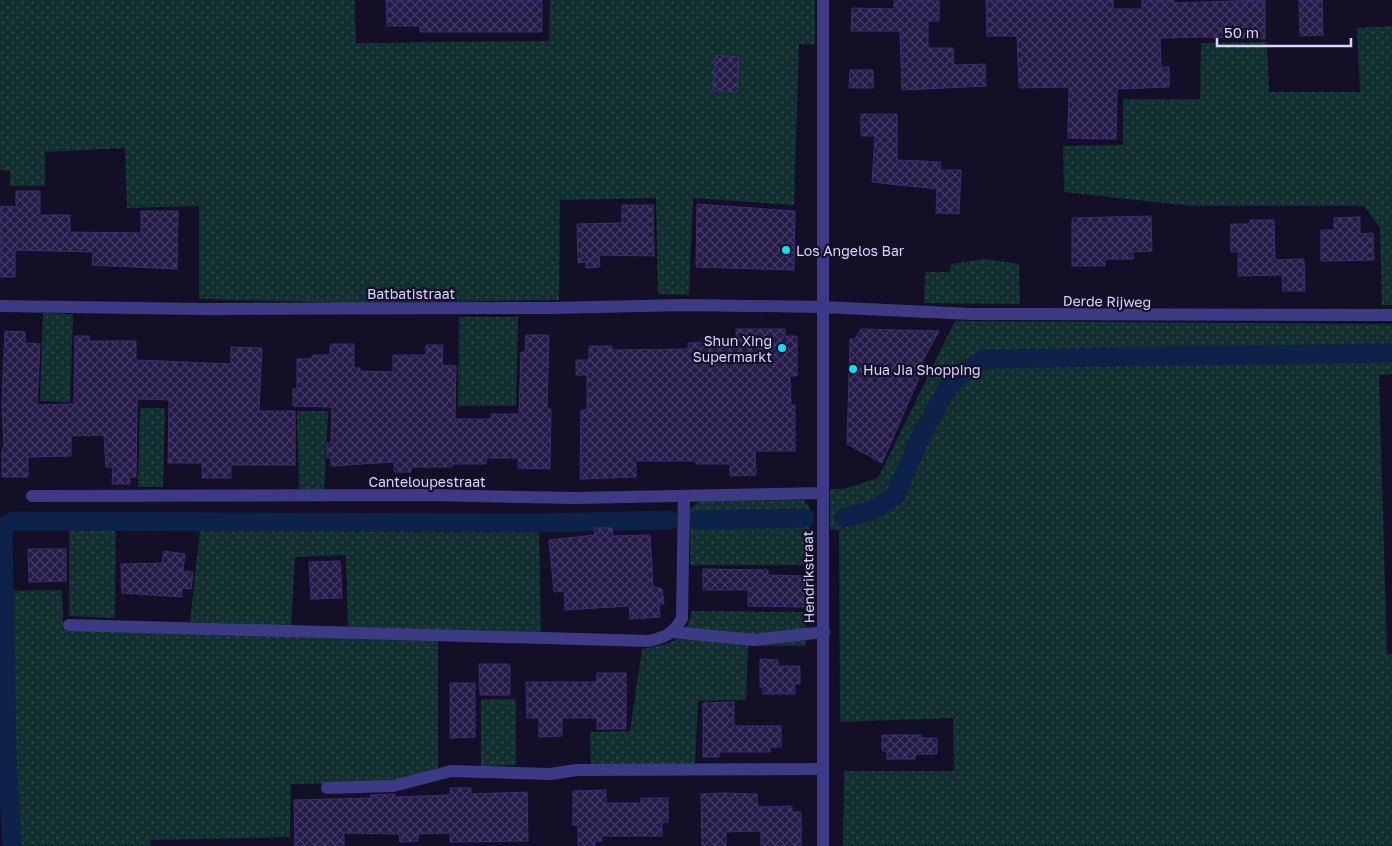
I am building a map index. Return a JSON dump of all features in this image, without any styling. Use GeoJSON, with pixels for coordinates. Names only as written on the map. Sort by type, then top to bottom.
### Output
{"type":"FeatureCollection","features":[{"type":"Feature","properties":{"kind":"street","name":"Hendrikstraat"},"geometry":{"type":"LineString","coordinates":[[823,0],[823,846]]}},
{"type":"Feature","properties":{"kind":"street","name":"Batbatistraat"},"geometry":{"type":"LineString","coordinates":[[0,306],[205,309],[551,308],[685,305],[822,307]]}},
{"type":"Feature","properties":{"kind":"street","name":"Derde Rijweg"},"geometry":{"type":"LineString","coordinates":[[822,307],[972,314],[1392,315]]}},
{"type":"Feature","properties":{"kind":"street","name":"Canteloupestraat"},"geometry":{"type":"LineString","coordinates":[[32,496],[429,495],[574,498],[822,493]]}},
{"type":"Feature","properties":{"kind":"street"},"geometry":{"type":"LineString","coordinates":[[69,625],[648,640],[664,637],[673,632],[682,618],[684,496]]}},
{"type":"Feature","properties":{"kind":"street"},"geometry":{"type":"LineString","coordinates":[[673,632],[754,640],[824,632]]}},
{"type":"Feature","properties":{"kind":"street"},"geometry":{"type":"LineString","coordinates":[[327,788],[393,786],[451,771],[551,774],[576,770],[823,768]]}},
{"type":"Feature","properties":{"kind":"green space"},"geometry":{"type":"Polygon","coordinates":[[[0,0],[355,0],[356,43],[549,41],[550,0],[815,0],[815,45],[799,44],[794,205],[693,198],[689,295],[658,294],[656,198],[560,200],[559,300],[359,303],[199,299],[199,206],[127,208],[125,148],[45,152],[45,186],[10,186],[10,171],[0,170],[0,0]]]}},
{"type":"Feature","properties":{"kind":"green space"},"geometry":{"type":"Polygon","coordinates":[[[1392,26],[1392,305],[1382,305],[1380,228],[1364,206],[1192,206],[1064,192],[1063,146],[1123,145],[1123,99],[1200,99],[1201,43],[1267,42],[1269,92],[1360,92],[1357,28],[1392,26]]]}},
{"type":"Feature","properties":{"kind":"green space"},"geometry":{"type":"Polygon","coordinates":[[[985,259],[1019,264],[1020,304],[924,303],[925,272],[950,272],[951,264],[985,259]]]}},
{"type":"Feature","properties":{"kind":"green space"},"geometry":{"type":"Polygon","coordinates":[[[43,313],[73,314],[70,402],[40,401],[43,313]]]}},
{"type":"Feature","properties":{"kind":"green space"},"geometry":{"type":"Polygon","coordinates":[[[459,317],[518,317],[516,406],[458,406],[459,317]]]}},
{"type":"Feature","properties":{"kind":"green space"},"geometry":{"type":"Polygon","coordinates":[[[955,321],[1392,324],[1392,374],[1379,375],[1387,654],[1392,654],[1392,846],[843,846],[844,771],[954,771],[953,718],[840,722],[839,530],[830,530],[830,489],[843,489],[878,478],[955,321]]]}},
{"type":"Feature","properties":{"kind":"green space"},"geometry":{"type":"Polygon","coordinates":[[[140,408],[165,408],[163,487],[138,487],[140,408]]]}},
{"type":"Feature","properties":{"kind":"green space"},"geometry":{"type":"Polygon","coordinates":[[[297,411],[328,411],[324,491],[299,491],[297,411]]]}},
{"type":"Feature","properties":{"kind":"green space"},"geometry":{"type":"Polygon","coordinates":[[[804,500],[810,508],[808,565],[690,565],[690,509],[699,501],[804,500]]]}},
{"type":"Feature","properties":{"kind":"green space"},"geometry":{"type":"Polygon","coordinates":[[[69,522],[116,522],[115,618],[69,616],[69,522]]]}},
{"type":"Feature","properties":{"kind":"green space"},"geometry":{"type":"Polygon","coordinates":[[[201,522],[539,523],[541,632],[348,627],[346,555],[295,557],[291,626],[190,622],[201,522]]]}},
{"type":"Feature","properties":{"kind":"green space"},"geometry":{"type":"Polygon","coordinates":[[[62,590],[63,629],[438,641],[438,768],[387,783],[291,784],[290,837],[151,840],[150,846],[12,846],[7,760],[4,591],[62,590]]]}},
{"type":"Feature","properties":{"kind":"green space"},"geometry":{"type":"Polygon","coordinates":[[[692,611],[806,612],[806,646],[748,646],[746,700],[698,701],[695,765],[591,765],[590,732],[630,731],[642,649],[675,640],[686,629],[692,611]]]}},
{"type":"Feature","properties":{"kind":"green space"},"geometry":{"type":"Polygon","coordinates":[[[481,699],[516,699],[516,765],[481,766],[481,699]]]}},
{"type":"Feature","properties":{"kind":"building"},"geometry":{"type":"Polygon","coordinates":[[[386,0],[542,0],[542,32],[420,32],[420,26],[387,26],[386,0]]]}},
{"type":"Feature","properties":{"kind":"building"},"geometry":{"type":"Polygon","coordinates":[[[894,0],[939,0],[939,21],[928,21],[928,48],[953,48],[954,65],[985,64],[986,86],[902,90],[900,31],[851,31],[852,8],[894,9],[894,0]]]}},
{"type":"Feature","properties":{"kind":"building"},"geometry":{"type":"Polygon","coordinates":[[[986,0],[1113,0],[1113,9],[1142,9],[1142,0],[1174,0],[1174,3],[1265,0],[1265,39],[1160,38],[1161,67],[1169,67],[1169,87],[1117,89],[1116,139],[1068,138],[1069,87],[1019,88],[1017,36],[987,36],[986,0]]]}},
{"type":"Feature","properties":{"kind":"building"},"geometry":{"type":"Polygon","coordinates":[[[1299,0],[1322,0],[1323,35],[1300,36],[1299,0]]]}},
{"type":"Feature","properties":{"kind":"building"},"geometry":{"type":"Polygon","coordinates":[[[716,55],[739,57],[737,92],[713,90],[716,55]]]}},
{"type":"Feature","properties":{"kind":"building"},"geometry":{"type":"Polygon","coordinates":[[[850,70],[873,70],[873,88],[849,88],[850,70]]]}},
{"type":"Feature","properties":{"kind":"building"},"geometry":{"type":"Polygon","coordinates":[[[861,114],[897,114],[897,160],[941,162],[940,170],[961,170],[959,214],[936,213],[937,189],[872,182],[875,136],[861,136],[861,114]]]}},
{"type":"Feature","properties":{"kind":"building"},"geometry":{"type":"Polygon","coordinates":[[[16,191],[40,191],[40,215],[70,215],[70,232],[141,233],[141,211],[178,211],[177,269],[92,265],[93,252],[15,250],[15,277],[0,277],[0,206],[16,207],[16,191]]]}},
{"type":"Feature","properties":{"kind":"building"},"geometry":{"type":"Polygon","coordinates":[[[697,204],[795,211],[794,270],[696,267],[697,204]]]}},
{"type":"Feature","properties":{"kind":"building"},"geometry":{"type":"Polygon","coordinates":[[[622,205],[653,205],[654,256],[599,255],[600,267],[586,268],[586,262],[578,263],[577,224],[622,223],[622,205]]]}},
{"type":"Feature","properties":{"kind":"building"},"geometry":{"type":"Polygon","coordinates":[[[1151,216],[1152,251],[1133,252],[1133,259],[1105,259],[1105,266],[1072,266],[1072,218],[1151,216]]]}},
{"type":"Feature","properties":{"kind":"building"},"geometry":{"type":"Polygon","coordinates":[[[1360,217],[1360,234],[1373,233],[1374,260],[1321,261],[1321,230],[1334,230],[1334,218],[1360,217]]]}},
{"type":"Feature","properties":{"kind":"building"},"geometry":{"type":"Polygon","coordinates":[[[1250,220],[1274,220],[1275,260],[1304,259],[1305,291],[1283,291],[1282,275],[1238,276],[1238,252],[1231,252],[1231,224],[1249,224],[1250,220]]]}},
{"type":"Feature","properties":{"kind":"building"},"geometry":{"type":"Polygon","coordinates":[[[736,329],[785,329],[785,336],[797,336],[797,376],[790,376],[791,405],[795,405],[795,451],[755,451],[756,475],[730,476],[730,464],[696,464],[696,461],[636,461],[636,477],[580,479],[581,410],[587,410],[587,375],[576,375],[576,360],[589,360],[589,346],[612,346],[612,350],[688,349],[688,343],[736,342],[736,329]]]}},
{"type":"Feature","properties":{"kind":"building"},"geometry":{"type":"Polygon","coordinates":[[[861,329],[939,331],[914,376],[919,378],[882,463],[847,444],[850,339],[855,339],[861,329]]]}},
{"type":"Feature","properties":{"kind":"building"},"geometry":{"type":"Polygon","coordinates":[[[5,331],[25,332],[25,343],[40,344],[37,405],[74,404],[75,336],[89,336],[89,341],[136,341],[136,360],[231,364],[231,347],[262,348],[259,411],[295,411],[295,465],[231,465],[231,478],[202,478],[202,463],[168,463],[169,400],[137,399],[136,477],[130,477],[130,484],[112,484],[113,467],[106,467],[104,435],[71,436],[71,456],[28,457],[28,477],[2,477],[2,448],[4,448],[2,402],[5,331]]]}},
{"type":"Feature","properties":{"kind":"building"},"geometry":{"type":"Polygon","coordinates":[[[526,335],[549,335],[547,409],[551,409],[550,469],[518,468],[518,458],[486,458],[486,464],[452,464],[452,467],[411,467],[411,472],[394,472],[394,462],[331,466],[331,458],[327,458],[327,443],[331,443],[332,407],[293,406],[293,389],[297,389],[297,359],[311,359],[313,355],[330,355],[330,344],[354,344],[354,368],[360,368],[360,371],[393,372],[393,355],[426,355],[426,345],[443,345],[442,365],[456,366],[455,419],[491,419],[491,414],[519,414],[521,352],[525,352],[526,335]]]}},
{"type":"Feature","properties":{"kind":"building"},"geometry":{"type":"Polygon","coordinates":[[[594,528],[612,528],[613,536],[650,535],[653,586],[662,589],[664,604],[659,604],[660,617],[630,619],[629,606],[565,610],[564,591],[554,592],[549,540],[595,535],[594,528]]]}},
{"type":"Feature","properties":{"kind":"building"},"geometry":{"type":"Polygon","coordinates":[[[28,549],[66,549],[66,581],[29,582],[28,549]]]}},
{"type":"Feature","properties":{"kind":"building"},"geometry":{"type":"Polygon","coordinates":[[[164,551],[185,554],[183,571],[193,572],[191,589],[182,588],[182,597],[122,593],[121,564],[162,563],[164,551]]]}},
{"type":"Feature","properties":{"kind":"building"},"geometry":{"type":"Polygon","coordinates":[[[340,561],[342,598],[311,599],[309,562],[340,561]]]}},
{"type":"Feature","properties":{"kind":"building"},"geometry":{"type":"Polygon","coordinates":[[[703,569],[768,570],[768,575],[804,576],[804,607],[748,606],[748,590],[703,590],[703,569]]]}},
{"type":"Feature","properties":{"kind":"building"},"geometry":{"type":"Polygon","coordinates":[[[760,659],[778,660],[778,666],[800,666],[800,684],[795,684],[795,694],[763,694],[763,687],[760,687],[760,659]]]}},
{"type":"Feature","properties":{"kind":"building"},"geometry":{"type":"Polygon","coordinates":[[[479,664],[510,664],[510,695],[480,695],[479,664]]]}},
{"type":"Feature","properties":{"kind":"building"},"geometry":{"type":"Polygon","coordinates":[[[597,673],[626,673],[626,729],[597,729],[597,718],[562,718],[562,736],[539,737],[539,718],[527,718],[526,682],[597,682],[597,673]]]}},
{"type":"Feature","properties":{"kind":"building"},"geometry":{"type":"Polygon","coordinates":[[[450,683],[475,683],[475,737],[450,738],[450,683]]]}},
{"type":"Feature","properties":{"kind":"building"},"geometry":{"type":"Polygon","coordinates":[[[734,702],[734,726],[781,726],[781,747],[770,747],[770,752],[719,752],[719,757],[703,757],[703,703],[734,702]]]}},
{"type":"Feature","properties":{"kind":"building"},"geometry":{"type":"Polygon","coordinates":[[[882,735],[922,735],[921,738],[937,738],[937,754],[916,754],[915,759],[887,759],[887,751],[882,751],[882,735]]]}},
{"type":"Feature","properties":{"kind":"building"},"geometry":{"type":"Polygon","coordinates":[[[450,788],[471,788],[471,794],[527,792],[528,841],[450,842],[450,833],[418,834],[418,841],[400,842],[399,834],[344,833],[344,846],[295,846],[294,800],[370,798],[370,795],[395,794],[395,797],[450,795],[450,788]]]}},
{"type":"Feature","properties":{"kind":"building"},"geometry":{"type":"Polygon","coordinates":[[[606,790],[606,803],[641,803],[641,798],[668,798],[668,822],[662,823],[662,836],[602,836],[602,841],[595,841],[595,846],[578,846],[578,825],[573,825],[573,791],[606,790]]]}},
{"type":"Feature","properties":{"kind":"building"},"geometry":{"type":"Polygon","coordinates":[[[701,794],[757,794],[758,807],[792,806],[792,812],[801,812],[801,846],[761,846],[761,831],[726,832],[726,846],[702,846],[701,794]]]}},
{"type":"Feature","properties":{"kind":"waterway"},"geometry":{"type":"LineString","coordinates":[[844,518],[871,511],[895,496],[919,440],[948,387],[965,371],[986,359],[1392,353]]}},
{"type":"Feature","properties":{"kind":"waterway"},"geometry":{"type":"LineString","coordinates":[[697,520],[805,518]]}},
{"type":"Feature","properties":{"kind":"waterway"},"geometry":{"type":"LineString","coordinates":[[12,846],[7,760],[3,528],[12,521],[539,523],[670,520]]}},
{"type":"Feature","properties":{"kind":"place","name":"Los Angelos Bar"},"geometry":{"type":"Point","coordinates":[786,250]}},
{"type":"Feature","properties":{"kind":"place","name":"Shun Xing Supermarkt"},"geometry":{"type":"Point","coordinates":[782,348]}},
{"type":"Feature","properties":{"kind":"place","name":"Hua Jia Shopping"},"geometry":{"type":"Point","coordinates":[853,369]}}]}
